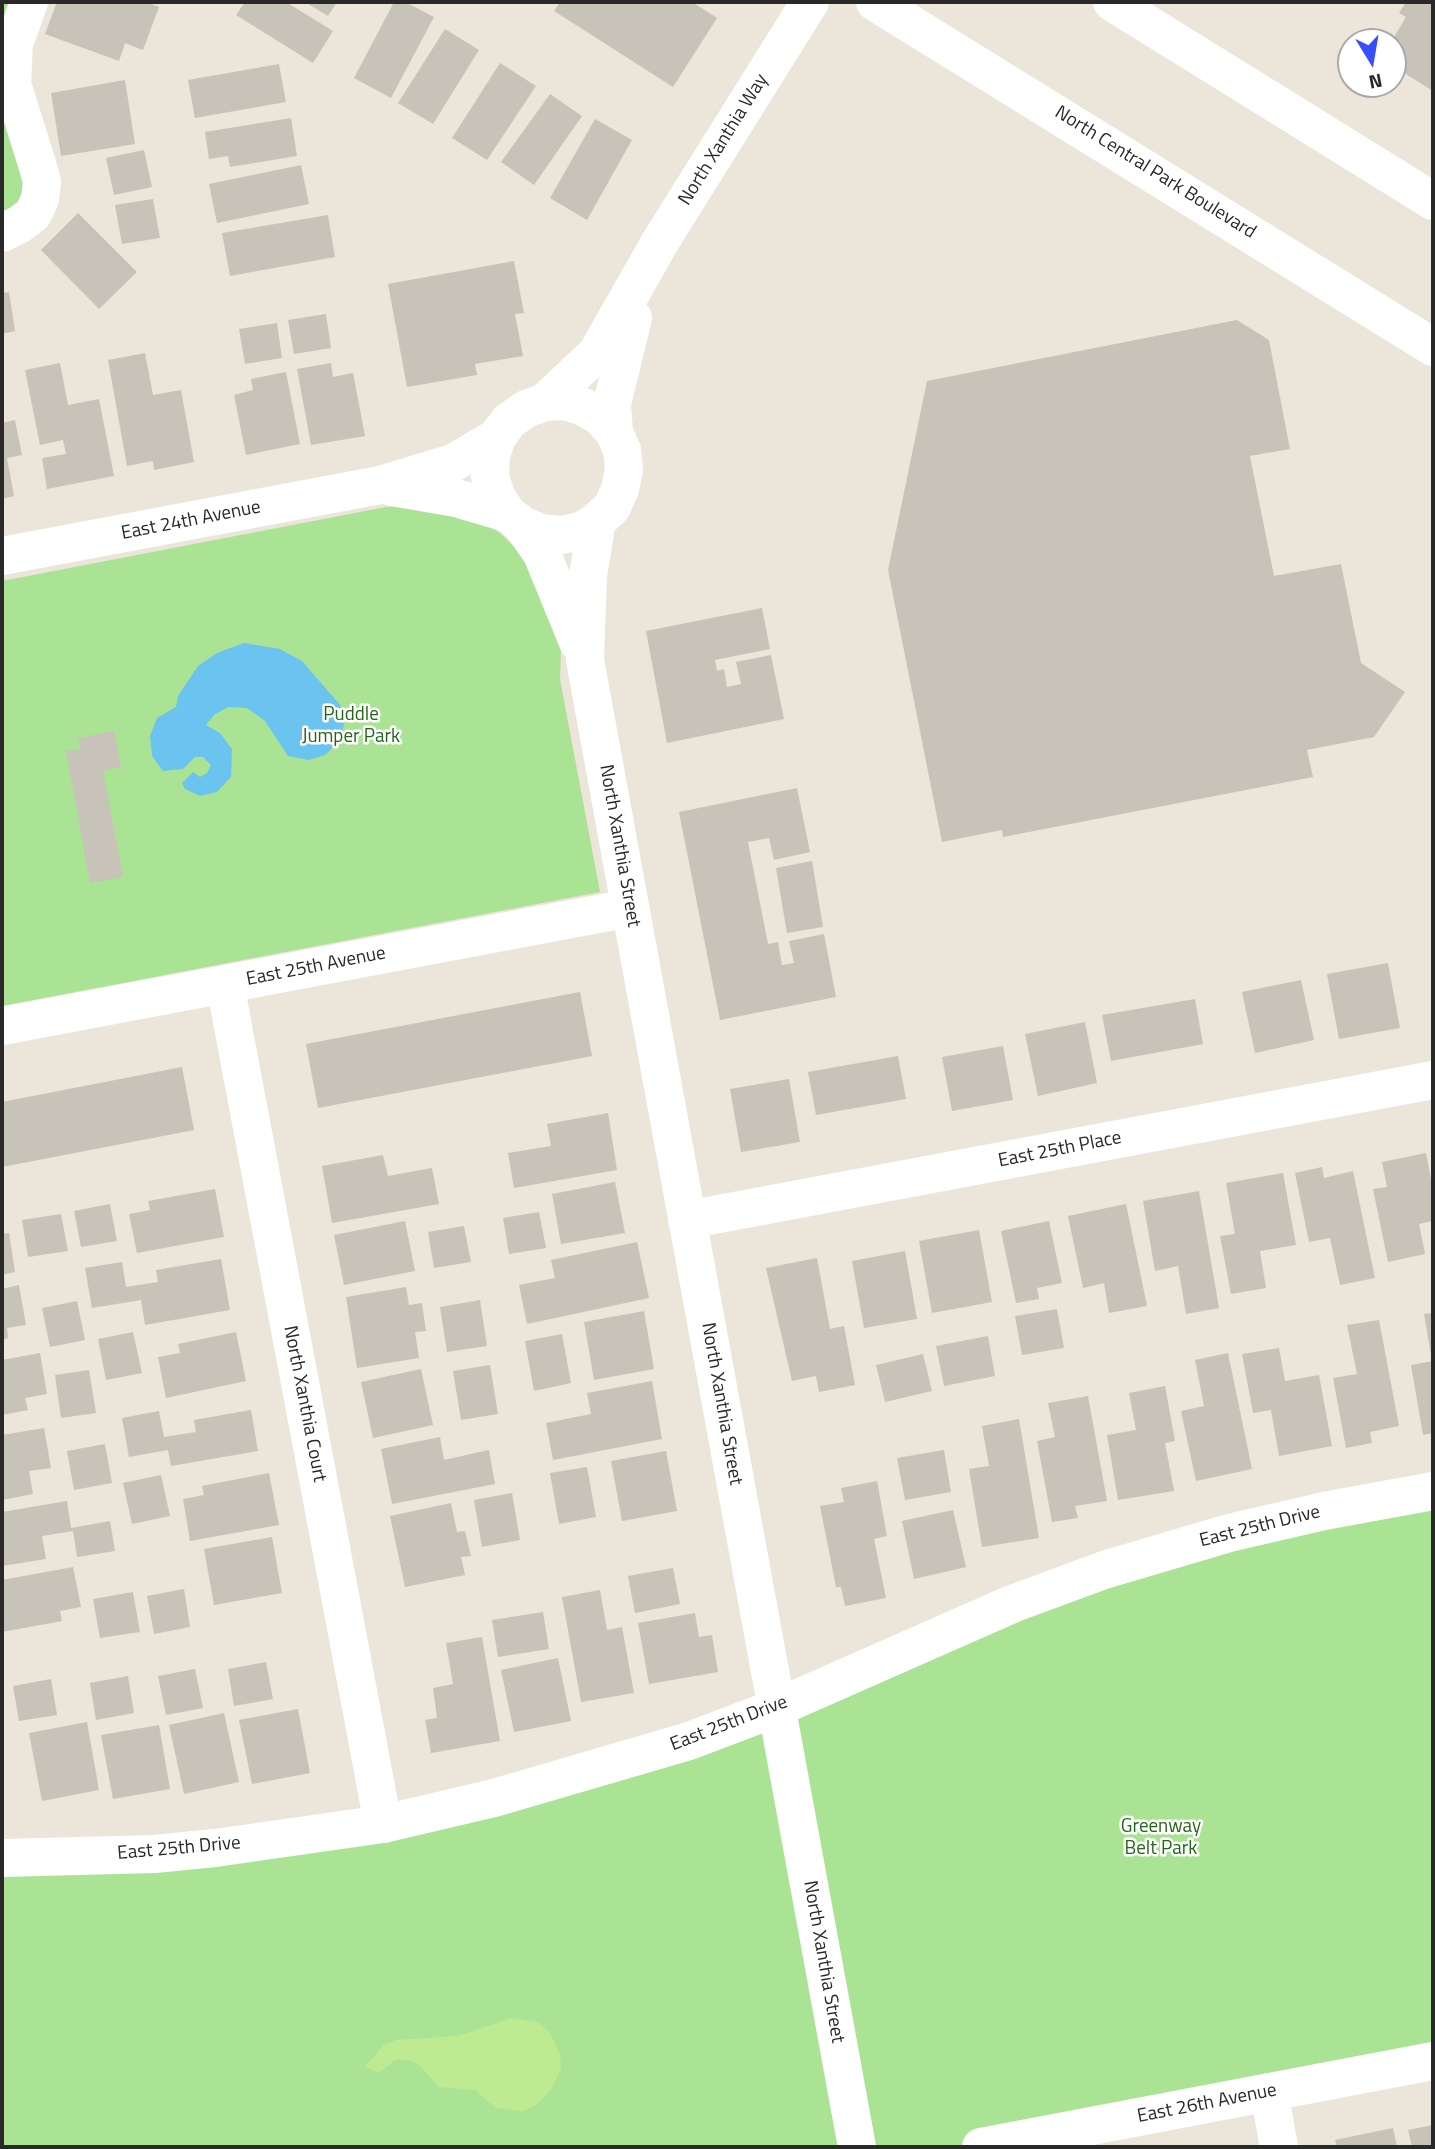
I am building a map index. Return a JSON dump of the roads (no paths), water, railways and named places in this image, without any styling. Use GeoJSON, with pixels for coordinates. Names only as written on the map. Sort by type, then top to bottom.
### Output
{"type":"FeatureCollection","features":[{"type":"Feature","properties":{"kind":"street"},"geometry":{"type":"LineString","coordinates":[[2,233],[33,214],[40,199],[42,182],[12,85],[14,44],[29,2]]}},
{"type":"Feature","properties":{"kind":"street","name":"North Xanthia Way"},"geometry":{"type":"LineString","coordinates":[[545,402],[597,353],[660,242],[810,2]]}},
{"type":"Feature","properties":{"kind":"street","name":"North Central Park Boulevard"},"geometry":{"type":"LineString","coordinates":[[875,2],[1433,347]]}},
{"type":"Feature","properties":{"kind":"street"},"geometry":{"type":"LineString","coordinates":[[1112,2],[1433,201]]}},
{"type":"Feature","properties":{"kind":"street","name":"North Xanthia Way"},"geometry":{"type":"LineString","coordinates":[[614,432],[614,394],[640,280]]}},
{"type":"Feature","properties":{"kind":"street"},"geometry":{"type":"LineString","coordinates":[[565,401],[584,407],[601,417],[614,432],[622,450],[624,470],[620,489],[612,507],[581,531],[561,535],[541,533],[514,519],[496,496],[490,476],[491,456],[497,437],[509,421],[526,409],[545,402],[565,401]]}},
{"type":"Feature","properties":{"kind":"street","name":"East 24th Avenue"},"geometry":{"type":"LineString","coordinates":[[2,556],[380,485],[453,463],[497,437]]}},
{"type":"Feature","properties":{"kind":"street","name":"East 24th Avenue"},"geometry":{"type":"LineString","coordinates":[[380,485],[437,494],[514,519]]}},
{"type":"Feature","properties":{"kind":"street","name":"North Xanthia Street"},"geometry":{"type":"LineString","coordinates":[[514,519],[542,554],[585,660],[857,2147]]}},
{"type":"Feature","properties":{"kind":"street","name":"North Xanthia Street"},"geometry":{"type":"LineString","coordinates":[[585,660],[588,576],[597,521]]}},
{"type":"Feature","properties":{"kind":"street","name":"East 25th Avenue"},"geometry":{"type":"LineString","coordinates":[[2,1026],[630,908]]}},
{"type":"Feature","properties":{"kind":"street","name":"North Xanthia Court"},"geometry":{"type":"LineString","coordinates":[[225,984],[383,1824]]}},
{"type":"Feature","properties":{"kind":"street","name":"East 25th Place"},"geometry":{"type":"LineString","coordinates":[[687,1220],[1433,1080]]}},
{"type":"Feature","properties":{"kind":"street","name":"East 25th Drive"},"geometry":{"type":"LineString","coordinates":[[2,1858],[154,1854],[383,1824],[587,1773],[689,1741],[776,1708],[1012,1604],[1104,1570],[1229,1533],[1324,1511],[1433,1491]]}},
{"type":"Feature","properties":{"kind":"street","name":"East 26th Avenue"},"geometry":{"type":"LineString","coordinates":[[981,2147],[1433,2061]]}},
{"type":"Feature","properties":{"kind":"street"},"geometry":{"type":"LineString","coordinates":[[1269,2092],[1279,2147]]}},
{"type":"Feature","properties":{"kind":"water"},"geometry":{"type":"Polygon","coordinates":[[[244,643],[280,649],[302,661],[341,706],[344,725],[338,743],[325,755],[309,760],[288,756],[265,721],[247,708],[228,707],[214,715],[206,725],[220,733],[232,749],[231,777],[217,792],[200,796],[185,789],[182,783],[193,772],[200,777],[207,773],[211,765],[203,757],[195,757],[183,769],[163,771],[152,756],[150,736],[157,718],[176,707],[178,696],[198,666],[217,653],[244,643]]]}},
{"type":"Feature","properties":{"kind":"park label","name":"Puddle Jumper Park"},"geometry":{"type":"Point","coordinates":[351,726]}},
{"type":"Feature","properties":{"kind":"park label","name":"Greenway Belt Park"},"geometry":{"type":"Point","coordinates":[1161,1838]}}]}
